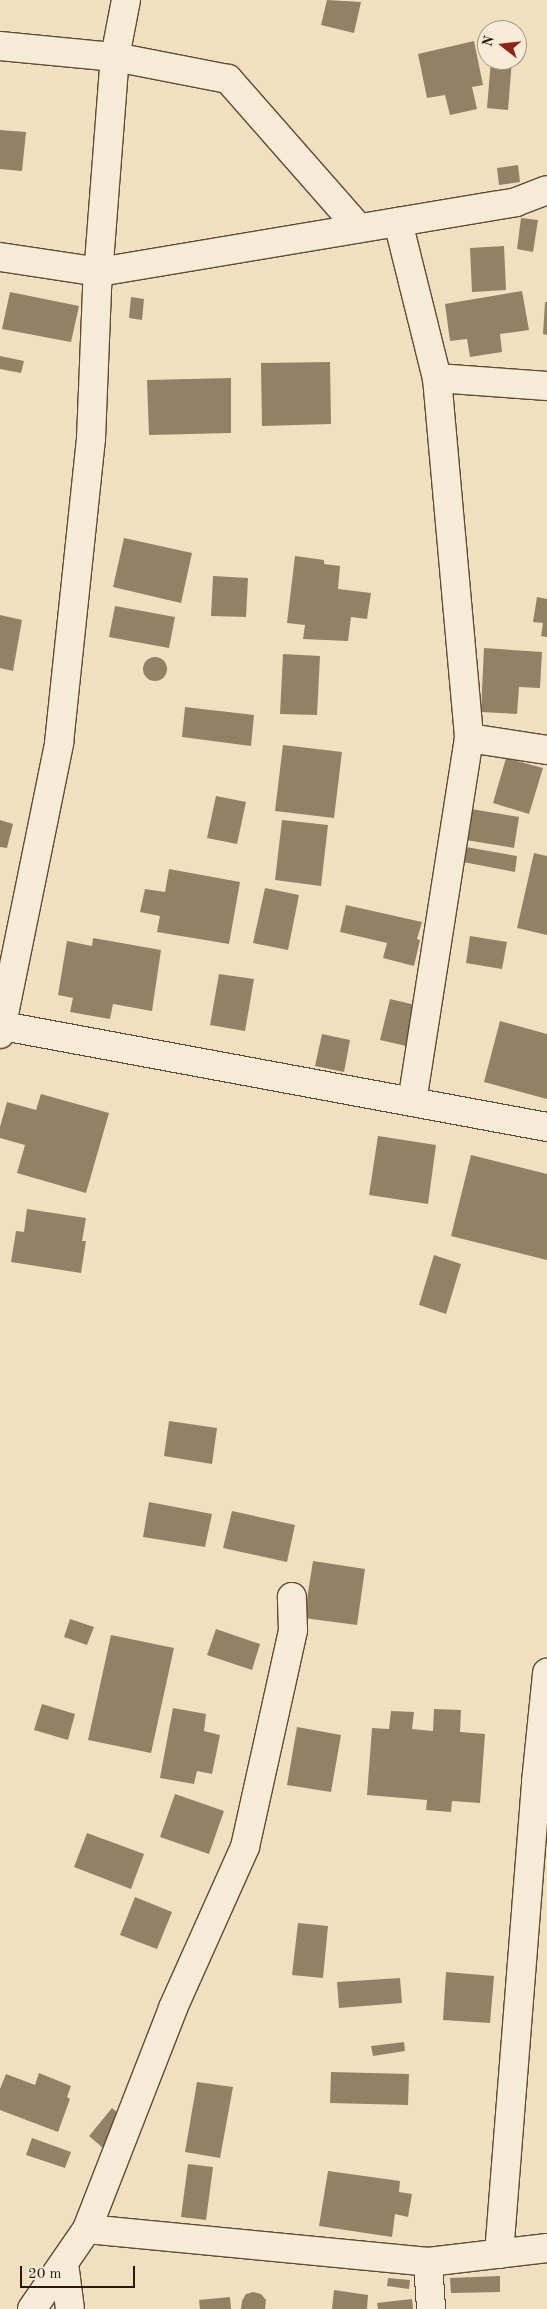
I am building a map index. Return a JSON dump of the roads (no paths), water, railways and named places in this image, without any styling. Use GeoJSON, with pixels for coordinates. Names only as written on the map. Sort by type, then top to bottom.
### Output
{"type":"FeatureCollection","features":[{"type":"Feature","properties":{"kind":"street"},"geometry":{"type":"LineString","coordinates":[[126,0],[115,57],[99,272],[91,439],[58,743],[2,1030],[547,1127]]}},
{"type":"Feature","properties":{"kind":"street"},"geometry":{"type":"LineString","coordinates":[[0,46],[115,57],[228,79],[359,228]]}},
{"type":"Feature","properties":{"kind":"street"},"geometry":{"type":"LineString","coordinates":[[0,257],[99,272],[516,202],[547,190]]}},
{"type":"Feature","properties":{"kind":"street"},"geometry":{"type":"LineString","coordinates":[[398,222],[437,378],[468,738],[412,1102]]}},
{"type":"Feature","properties":{"kind":"street"},"geometry":{"type":"LineString","coordinates":[[437,378],[547,386]]}},
{"type":"Feature","properties":{"kind":"street"},"geometry":{"type":"LineString","coordinates":[[468,738],[547,750]]}},
{"type":"Feature","properties":{"kind":"street"},"geometry":{"type":"LineString","coordinates":[[32,2309],[87,2229],[173,2008],[245,1847],[294,1630],[292,1597]]}},
{"type":"Feature","properties":{"kind":"street"},"geometry":{"type":"LineString","coordinates":[[499,2254],[536,1782],[547,1673]]}},
{"type":"Feature","properties":{"kind":"street"},"geometry":{"type":"LineString","coordinates":[[87,2229],[428,2262],[547,2248]]}},
{"type":"Feature","properties":{"kind":"street"},"geometry":{"type":"LineString","coordinates":[[428,2262],[431,2309]]}},
{"type":"Feature","properties":{"kind":"street"},"geometry":{"type":"LineString","coordinates":[[64,2263],[70,2309]]}}]}
